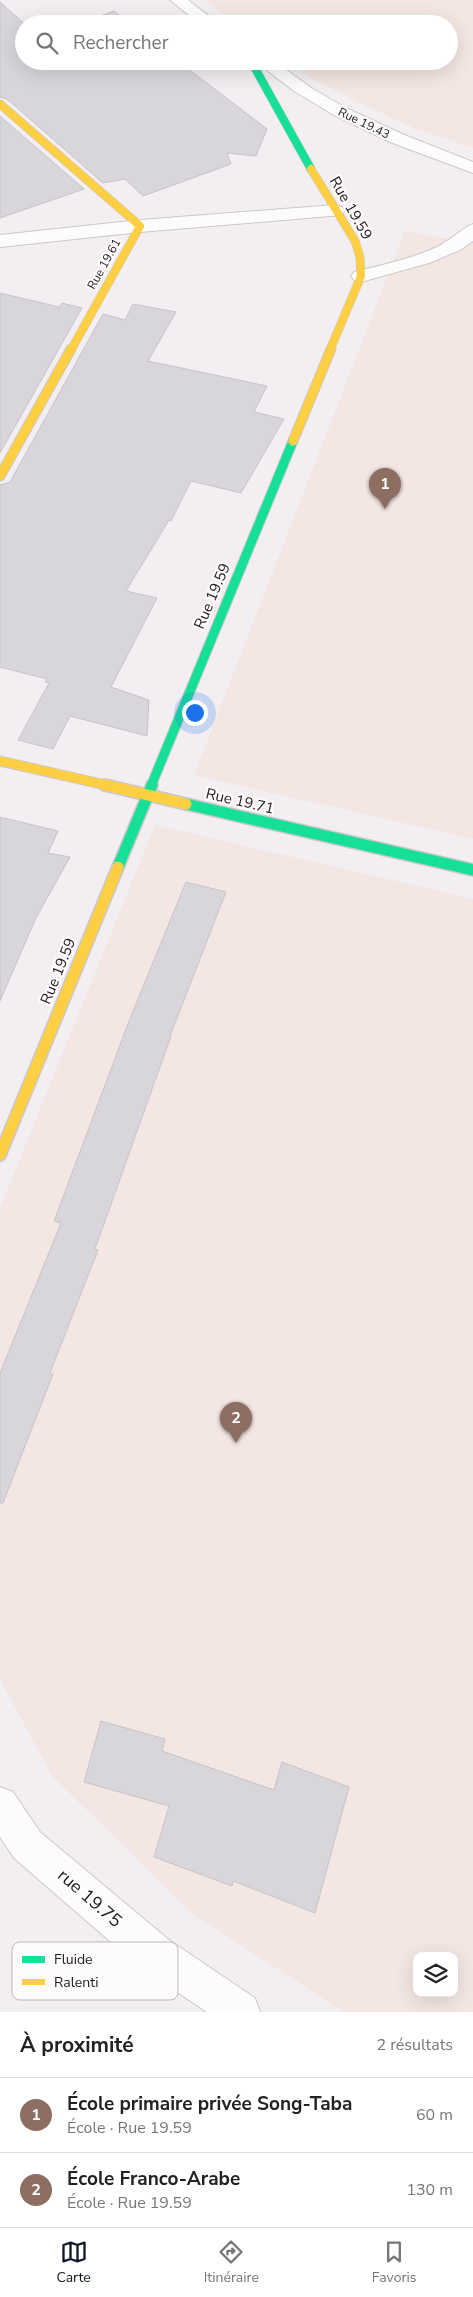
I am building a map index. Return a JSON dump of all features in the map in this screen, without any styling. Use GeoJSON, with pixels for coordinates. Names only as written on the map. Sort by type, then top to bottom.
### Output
{"type":"FeatureCollection","features":[{"type":"Feature","properties":{"kind":"street"},"geometry":{"type":"LineString","coordinates":[[178,0],[199,15]]}},
{"type":"Feature","properties":{"kind":"street","name":"Rue 19.59"},"geometry":{"type":"LineString","coordinates":[[0,1155],[146,795],[361,276],[362,257],[351,234],[335,211],[257,70]]}},
{"type":"Feature","properties":{"kind":"street","name":"Rue 19.43"},"geometry":{"type":"LineString","coordinates":[[276,70],[321,102],[362,123],[414,146],[473,168]]}},
{"type":"Feature","properties":{"kind":"street"},"geometry":{"type":"LineString","coordinates":[[0,104],[140,226]]}},
{"type":"Feature","properties":{"kind":"street"},"geometry":{"type":"LineString","coordinates":[[0,241],[140,226],[335,211]]}},
{"type":"Feature","properties":{"kind":"street","name":"Rue 19.61"},"geometry":{"type":"LineString","coordinates":[[0,476],[140,226]]}},
{"type":"Feature","properties":{"kind":"street"},"geometry":{"type":"LineString","coordinates":[[361,276],[443,252],[470,236],[473,230]]}},
{"type":"Feature","properties":{"kind":"street","name":"Rue 19.71"},"geometry":{"type":"LineString","coordinates":[[0,761],[473,870]]}},
{"type":"Feature","properties":{"kind":"street","name":"rue 19.75"},"geometry":{"type":"LineString","coordinates":[[0,1805],[27,1845],[141,1942]]}},
{"type":"Feature","properties":{"kind":"street","name":"rue 19.75"},"geometry":{"type":"LineString","coordinates":[[178,1969],[242,2012]]}},
{"type":"Feature","properties":{"kind":"shaded area"},"geometry":{"type":"Polygon","coordinates":[[[205,0],[473,0],[473,148],[414,128],[312,79],[300,70],[458,70],[458,15],[225,15],[205,0]]]}},
{"type":"Feature","properties":{"kind":"shaded area"},"geometry":{"type":"Polygon","coordinates":[[[405,231],[473,243],[473,839],[194,775],[405,231]]]}},
{"type":"Feature","properties":{"kind":"shaded area"},"geometry":{"type":"Polygon","coordinates":[[[155,825],[473,899],[473,2012],[344,2012],[194,1915],[52,1776],[0,1679],[0,1208],[155,825]]]}},
{"type":"Feature","properties":{"kind":"building"},"geometry":{"type":"Polygon","coordinates":[[[0,2],[15,15],[15,70],[190,70],[267,129],[256,156],[227,153],[231,164],[143,196],[125,179],[103,183],[7,99],[0,97],[0,2]]]}},
{"type":"Feature","properties":{"kind":"building"},"geometry":{"type":"Polygon","coordinates":[[[114,11],[119,15],[103,15],[114,11]]]}},
{"type":"Feature","properties":{"kind":"building"},"geometry":{"type":"Polygon","coordinates":[[[0,116],[84,189],[0,218],[0,116]]]}},
{"type":"Feature","properties":{"kind":"building"},"geometry":{"type":"Polygon","coordinates":[[[0,293],[59,307],[62,303],[82,308],[0,453],[0,293]]]}},
{"type":"Feature","properties":{"kind":"building"},"geometry":{"type":"Polygon","coordinates":[[[133,304],[176,312],[148,361],[267,386],[254,412],[284,419],[241,493],[191,481],[171,521],[169,520],[126,591],[157,598],[111,687],[149,700],[147,736],[70,716],[53,749],[18,740],[49,683],[45,682],[47,679],[0,667],[0,485],[10,482],[103,314],[125,320],[133,304]]]}},
{"type":"Feature","properties":{"kind":"building"},"geometry":{"type":"Polygon","coordinates":[[[0,817],[58,831],[48,853],[70,857],[36,918],[0,1001],[0,817]]]}},
{"type":"Feature","properties":{"kind":"building"},"geometry":{"type":"Polygon","coordinates":[[[186,882],[226,892],[170,1036],[95,1249],[98,1250],[50,1373],[53,1374],[3,1503],[0,1503],[0,1373],[61,1223],[54,1221],[129,1021],[186,882]]]}},
{"type":"Feature","properties":{"kind":"building"},"geometry":{"type":"Polygon","coordinates":[[[101,1721],[165,1739],[162,1751],[274,1790],[282,1762],[349,1787],[315,1913],[233,1881],[232,1886],[154,1857],[169,1806],[84,1782],[101,1721]]]}},
{"type":"Feature","properties":{"kind":"traffic: fast"},"geometry":{"type":"LineString","coordinates":[[256,70],[311,169]]}},
{"type":"Feature","properties":{"kind":"traffic: fast"},"geometry":{"type":"LineString","coordinates":[[118,867],[293,441]]}},
{"type":"Feature","properties":{"kind":"traffic: fast"},"geometry":{"type":"LineString","coordinates":[[186,804],[473,870]]}},
{"type":"Feature","properties":{"kind":"traffic: slow"},"geometry":{"type":"LineString","coordinates":[[0,104],[140,226],[0,476]]}},
{"type":"Feature","properties":{"kind":"traffic: slow"},"geometry":{"type":"LineString","coordinates":[[293,441],[361,276],[360,257],[355,241],[311,169]]}},
{"type":"Feature","properties":{"kind":"traffic: slow"},"geometry":{"type":"LineString","coordinates":[[0,761],[186,804]]}},
{"type":"Feature","properties":{"kind":"traffic: slow"},"geometry":{"type":"LineString","coordinates":[[0,1155],[118,867]]}},
{"type":"Feature","properties":{"kind":"place","name":"École primaire privée Song-Taba"},"geometry":{"type":"Point","coordinates":[385,509]}},
{"type":"Feature","properties":{"kind":"place","name":"École Franco-Arabe"},"geometry":{"type":"Point","coordinates":[236,1443]}}]}
